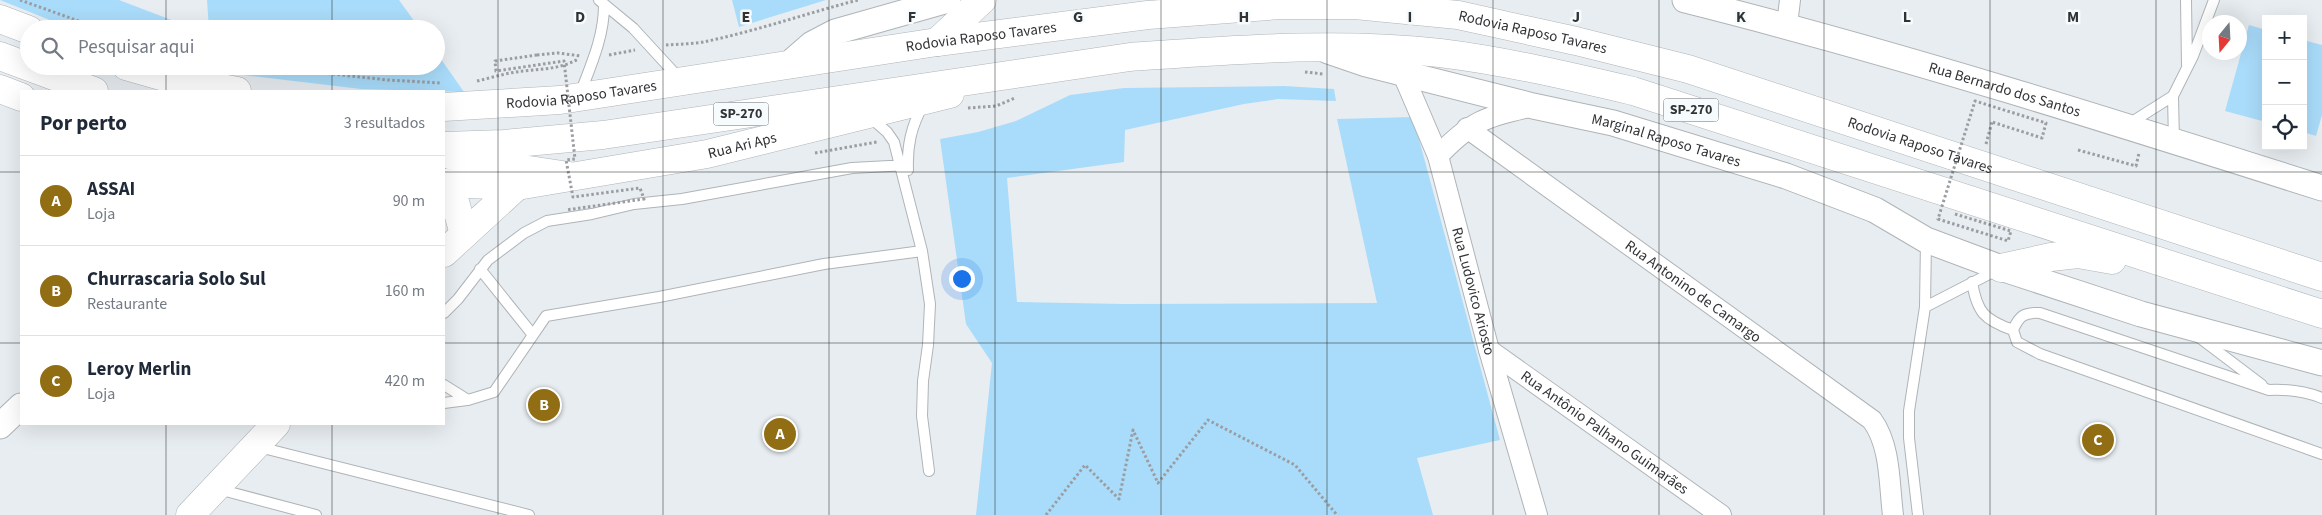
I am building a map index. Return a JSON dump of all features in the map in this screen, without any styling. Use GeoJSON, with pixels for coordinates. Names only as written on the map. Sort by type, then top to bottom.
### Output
{"type":"FeatureCollection","features":[{"type":"Feature","properties":{"kind":"main road"},"geometry":{"type":"LineString","coordinates":[[937,42],[982,0]]}},
{"type":"Feature","properties":{"kind":"main road","name":"Rodovia Raposo Tavares"},"geometry":{"type":"LineString","coordinates":[[446,95],[560,100],[789,64],[844,58],[937,42],[1148,15],[1270,3],[1355,5],[1458,15],[1576,40],[1688,69],[2322,277]]}},
{"type":"Feature","properties":{"kind":"main road"},"geometry":{"type":"LineString","coordinates":[[0,19],[20,27]]}},
{"type":"Feature","properties":{"kind":"main road","name":"SP-270"},"geometry":{"type":"LineString","coordinates":[[445,146],[504,144],[603,134],[1130,57],[1216,51],[1318,48],[1439,53],[1550,71],[1633,91],[2322,314]]}},
{"type":"Feature","properties":{"kind":"main road"},"geometry":{"type":"LineString","coordinates":[[0,56],[20,63]]}},
{"type":"Feature","properties":{"kind":"main road","name":"Rua Ari Aps"},"geometry":{"type":"LineString","coordinates":[[445,183],[517,186],[708,154],[926,100],[1037,70]]}},
{"type":"Feature","properties":{"kind":"main road"},"geometry":{"type":"LineString","coordinates":[[51,75],[91,90]]}},
{"type":"Feature","properties":{"kind":"main road"},"geometry":{"type":"LineString","coordinates":[[158,75],[232,90]]}},
{"type":"Feature","properties":{"kind":"main road"},"geometry":{"type":"LineString","coordinates":[[0,89],[20,97]]}},
{"type":"Feature","properties":{"kind":"main road"},"geometry":{"type":"LineString","coordinates":[[445,154],[489,164],[569,176]]}},
{"type":"Feature","properties":{"kind":"main road"},"geometry":{"type":"LineString","coordinates":[[445,185],[455,202],[464,234]]}},
{"type":"Feature","properties":{"kind":"main road"},"geometry":{"type":"LineString","coordinates":[[445,252],[517,186]]}},
{"type":"Feature","properties":{"kind":"main road"},"geometry":{"type":"LineString","coordinates":[[2001,268],[2051,257],[2078,254],[2197,274]]}},
{"type":"Feature","properties":{"kind":"main road"},"geometry":{"type":"LineString","coordinates":[[190,515],[275,425]]}},
{"type":"Feature","properties":{"kind":"street"},"geometry":{"type":"LineString","coordinates":[[789,64],[812,44],[835,32],[948,0]]}},
{"type":"Feature","properties":{"kind":"street","name":"Rua Bernardo dos Santos"},"geometry":{"type":"LineString","coordinates":[[1685,0],[1787,25],[1959,75],[2053,106],[2125,126],[2174,143],[2322,188]]}},
{"type":"Feature","properties":{"kind":"street"},"geometry":{"type":"LineString","coordinates":[[1787,25],[1790,0]]}},
{"type":"Feature","properties":{"kind":"street","name":"Marginal Raposo Tavares"},"geometry":{"type":"LineString","coordinates":[[1318,48],[1366,64],[1533,106],[1613,123],[1786,176],[1875,210],[1926,240],[2001,268],[2141,314],[2183,324],[2322,364]]}},
{"type":"Feature","properties":{"kind":"street","name":"Rua Ludovico Ariosto"},"geometry":{"type":"LineString","coordinates":[[1402,72],[1438,156],[1489,350],[1537,515]]}},
{"type":"Feature","properties":{"kind":"street"},"geometry":{"type":"LineString","coordinates":[[1438,156],[1466,128],[1498,114],[1533,106]]}},
{"type":"Feature","properties":{"kind":"street","name":"Rua Antonino de Camargo"},"geometry":{"type":"LineString","coordinates":[[1466,128],[1872,420],[1885,444],[1892,515]]}},
{"type":"Feature","properties":{"kind":"street","name":"Rua Antônio Palhano Guimarães"},"geometry":{"type":"LineString","coordinates":[[1489,350],[1721,515]]}},
{"type":"Feature","properties":{"kind":"street"},"geometry":{"type":"LineString","coordinates":[[0,426],[20,407]]}},
{"type":"Feature","properties":{"kind":"lane"},"geometry":{"type":"LineString","coordinates":[[2186,0],[2187,69]]}},
{"type":"Feature","properties":{"kind":"lane"},"geometry":{"type":"LineString","coordinates":[[2174,143],[2173,96],[2187,69],[2214,0]]}},
{"type":"Feature","properties":{"kind":"lane"},"geometry":{"type":"LineString","coordinates":[[602,2],[626,22],[682,80]]}},
{"type":"Feature","properties":{"kind":"lane"},"geometry":{"type":"LineString","coordinates":[[579,96],[604,22],[602,2]]}},
{"type":"Feature","properties":{"kind":"lane"},"geometry":{"type":"LineString","coordinates":[[2125,126],[2173,96]]}},
{"type":"Feature","properties":{"kind":"lane"},"geometry":{"type":"LineString","coordinates":[[904,165],[908,140],[914,121],[926,100]]}},
{"type":"Feature","properties":{"kind":"lane"},"geometry":{"type":"LineString","coordinates":[[866,114],[892,138],[904,165],[912,214],[922,252],[930,304],[922,416],[929,471]]}},
{"type":"Feature","properties":{"kind":"lane"},"geometry":{"type":"LineString","coordinates":[[445,312],[458,299],[488,260],[524,233],[547,221],[592,214],[634,204],[682,199],[852,168],[904,165]]}},
{"type":"Feature","properties":{"kind":"lane"},"geometry":{"type":"LineString","coordinates":[[1918,515],[1909,411],[1925,307],[1926,240]]}},
{"type":"Feature","properties":{"kind":"lane"},"geometry":{"type":"LineString","coordinates":[[445,402],[468,400],[494,392],[546,316],[622,304],[824,264],[922,252]]}},
{"type":"Feature","properties":{"kind":"lane"},"geometry":{"type":"LineString","coordinates":[[1925,307],[2001,268]]}},
{"type":"Feature","properties":{"kind":"lane"},"geometry":{"type":"LineString","coordinates":[[480,269],[532,335]]}},
{"type":"Feature","properties":{"kind":"lane"},"geometry":{"type":"LineString","coordinates":[[1972,282],[1975,303],[1985,316],[1996,324],[2013,330]]}},
{"type":"Feature","properties":{"kind":"lane"},"geometry":{"type":"LineString","coordinates":[[2322,398],[2296,390],[2269,390],[2052,316],[2028,312],[2019,318],[2013,330],[2017,342],[2040,354],[2322,454]]}},
{"type":"Feature","properties":{"kind":"lane"},"geometry":{"type":"LineString","coordinates":[[2183,324],[2269,390]]}},
{"type":"Feature","properties":{"kind":"lane"},"geometry":{"type":"LineString","coordinates":[[445,387],[468,400]]}},
{"type":"Feature","properties":{"kind":"lane"},"geometry":{"type":"LineString","coordinates":[[255,445],[529,515]]}},
{"type":"Feature","properties":{"kind":"lane"},"geometry":{"type":"LineString","coordinates":[[215,488],[316,515]]}},
{"type":"Feature","properties":{"kind":"path"},"geometry":{"type":"LineString","coordinates":[[20,0],[76,20]]}},
{"type":"Feature","properties":{"kind":"path"},"geometry":{"type":"LineString","coordinates":[[566,210],[644,199],[640,188],[573,197],[566,160],[575,159],[564,61],[496,71],[495,61],[558,52],[594,56],[706,41],[770,26],[811,12],[858,0]]}},
{"type":"Feature","properties":{"kind":"path"},"geometry":{"type":"LineString","coordinates":[[472,82],[515,72],[550,68],[572,63],[582,56]]}},
{"type":"Feature","properties":{"kind":"path"},"geometry":{"type":"LineString","coordinates":[[1296,72],[1330,74]]}},
{"type":"Feature","properties":{"kind":"path"},"geometry":{"type":"LineString","coordinates":[[342,75],[388,80],[427,90]]}},
{"type":"Feature","properties":{"kind":"path"},"geometry":{"type":"LineString","coordinates":[[959,110],[996,106],[1019,96]]}},
{"type":"Feature","properties":{"kind":"path"},"geometry":{"type":"LineString","coordinates":[[1955,214],[2011,231],[2008,241],[1938,219],[1975,100],[2055,126]]}},
{"type":"Feature","properties":{"kind":"path"},"geometry":{"type":"LineString","coordinates":[[1992,122],[2042,138],[2046,123]]}},
{"type":"Feature","properties":{"kind":"path"},"geometry":{"type":"LineString","coordinates":[[2078,150],[2136,166],[2140,153],[2131,150]]}},
{"type":"Feature","properties":{"kind":"path"},"geometry":{"type":"LineString","coordinates":[[1046,515],[1085,465],[1119,499],[1133,430],[1158,483],[1208,420],[1295,465],[1337,515]]}},
{"type":"Feature","properties":{"kind":"shaded area"},"geometry":{"type":"Polygon","coordinates":[[[0,0],[119,0],[171,20],[50,20],[0,0]]]}},
{"type":"Feature","properties":{"kind":"shaded area"},"geometry":{"type":"Polygon","coordinates":[[[207,0],[399,0],[413,20],[208,20],[207,0]]]}},
{"type":"Feature","properties":{"kind":"shaded area"},"geometry":{"type":"Polygon","coordinates":[[[732,0],[826,0],[739,27],[732,0]]]}},
{"type":"Feature","properties":{"kind":"shaded area"},"geometry":{"type":"Polygon","coordinates":[[[2249,25],[2262,29],[2262,121],[2225,111],[2239,60],[2247,60],[2247,32],[2249,25]]]}},
{"type":"Feature","properties":{"kind":"shaded area"},"geometry":{"type":"Polygon","coordinates":[[[2307,41],[2322,45],[2322,115],[2316,136],[2307,133],[2307,41]]]}},
{"type":"Feature","properties":{"kind":"shaded area"},"geometry":{"type":"Polygon","coordinates":[[[445,65],[464,92],[361,89],[244,75],[445,75],[445,65]]]}},
{"type":"Feature","properties":{"kind":"shaded area"},"geometry":{"type":"Polygon","coordinates":[[[1284,86],[1334,89],[1336,101],[1278,99],[1244,104],[1125,130],[1124,162],[1007,178],[1017,302],[1124,304],[1377,303],[1337,119],[1413,117],[1500,440],[1417,458],[1433,515],[976,515],[992,363],[966,324],[940,139],[978,132],[1016,121],[1070,95],[1124,88],[1284,86]]]}},
{"type":"Feature","properties":{"kind":"place","name":"Churrascaria Solo Sul"},"geometry":{"type":"Point","coordinates":[544,405]}},
{"type":"Feature","properties":{"kind":"place","name":"ASSAI"},"geometry":{"type":"Point","coordinates":[780,434]}},
{"type":"Feature","properties":{"kind":"place","name":"Leroy Merlin"},"geometry":{"type":"Point","coordinates":[2098,440]}}]}
